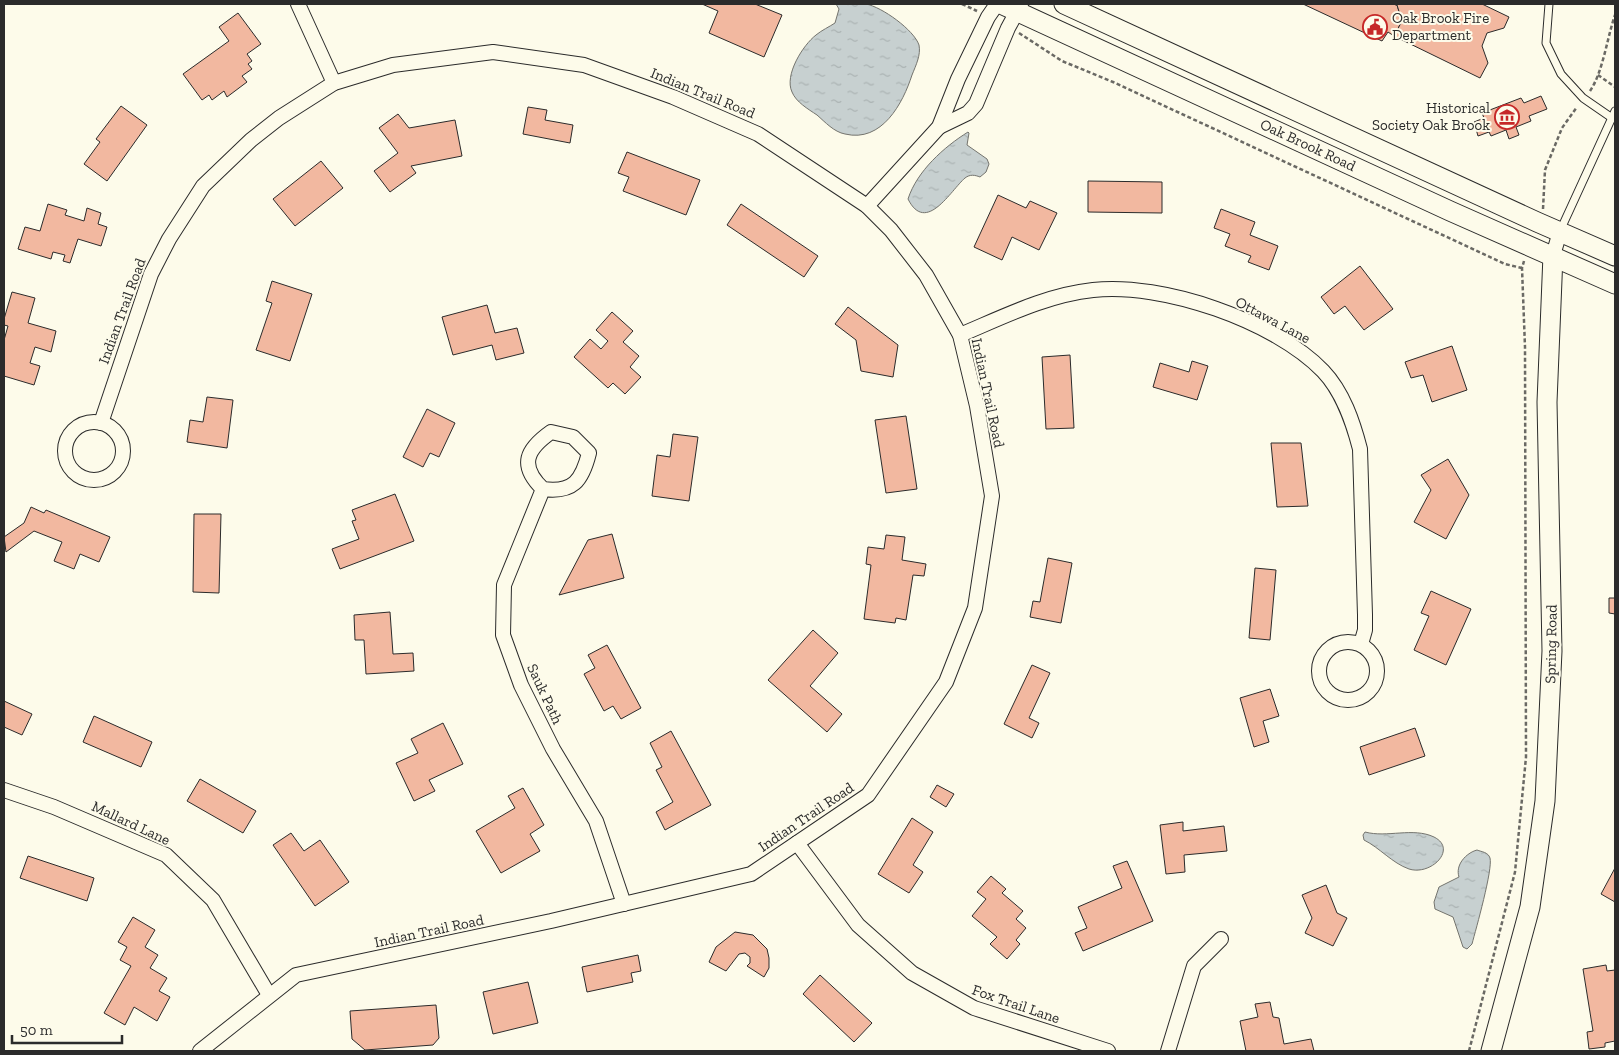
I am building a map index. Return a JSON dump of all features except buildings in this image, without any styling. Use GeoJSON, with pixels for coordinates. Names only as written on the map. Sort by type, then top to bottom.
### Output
{"type":"FeatureCollection","features":[{"type":"Feature","properties":{"kind":"main road","name":"Oak Brook Road"},"geometry":{"type":"LineString","coordinates":[[1064,4],[1089,11],[1615,256]]}},
{"type":"Feature","properties":{"kind":"main road","name":"Oak Brook Road"},"geometry":{"type":"LineString","coordinates":[[1014,6],[1450,211],[1615,284]]}},
{"type":"Feature","properties":{"kind":"main road","name":"Spring Road"},"geometry":{"type":"LineString","coordinates":[[1491,1051],[1530,907],[1545,800],[1552,651],[1548,402],[1553,255]]}},
{"type":"Feature","properties":{"kind":"street"},"geometry":{"type":"LineString","coordinates":[[298,4],[334,83]]}},
{"type":"Feature","properties":{"kind":"street"},"geometry":{"type":"LineString","coordinates":[[867,206],[939,127],[958,79],[988,17],[997,4]]}},
{"type":"Feature","properties":{"kind":"street"},"geometry":{"type":"LineString","coordinates":[[939,127],[968,113],[976,104],[1014,6]]}},
{"type":"Feature","properties":{"kind":"street","name":"Indian Trail Road"},"geometry":{"type":"LineString","coordinates":[[102,423],[151,274],[169,238],[203,186],[251,140],[279,118],[334,83],[393,64],[493,52],[584,65],[673,97],[758,134],[867,206],[891,230],[922,269],[960,335],[976,406],[992,496],[975,608],[946,682],[868,795],[751,874],[405,954],[296,975],[200,1051]]}},
{"type":"Feature","properties":{"kind":"street","name":"Spring Road"},"geometry":{"type":"LineString","coordinates":[[1553,255],[1560,232]]}},
{"type":"Feature","properties":{"kind":"street","name":"Ottawa Lane"},"geometry":{"type":"LineString","coordinates":[[960,335],[1065,294],[1127,288],[1156,292],[1225,313],[1268,332],[1302,352],[1324,372],[1338,391],[1354,428],[1360,450],[1365,615],[1365,630],[1361,644]]}},
{"type":"Feature","properties":{"kind":"street"},"geometry":{"type":"LineString","coordinates":[[87,423],[102,423],[115,430],[122,440],[124,452],[121,466],[113,474],[99,481],[87,480],[76,475],[66,462],[65,449],[70,435],[78,427],[87,423]]}},
{"type":"Feature","properties":{"kind":"street"},"geometry":{"type":"LineString","coordinates":[[551,432],[573,437],[589,453],[585,469],[575,485],[557,491],[543,489],[532,479],[528,463],[533,445],[551,432]]}},
{"type":"Feature","properties":{"kind":"street","name":"Sauk Path"},"geometry":{"type":"LineString","coordinates":[[543,489],[504,585],[503,634],[520,684],[553,749],[596,821],[624,904]]}},
{"type":"Feature","properties":{"kind":"street"},"geometry":{"type":"LineString","coordinates":[[1346,642],[1361,644],[1374,657],[1378,675],[1375,684],[1370,691],[1354,700],[1335,697],[1322,683],[1320,663],[1332,647],[1346,642]]}},
{"type":"Feature","properties":{"kind":"street","name":"Mallard Lane"},"geometry":{"type":"LineString","coordinates":[[4,790],[54,807],[166,855],[213,900],[269,995]]}},
{"type":"Feature","properties":{"kind":"street","name":"Fox Trail Lane"},"geometry":{"type":"LineString","coordinates":[[797,843],[858,925],[912,973],[974,1008],[1108,1051]]}},
{"type":"Feature","properties":{"kind":"street"},"geometry":{"type":"LineString","coordinates":[[1168,1051],[1194,966],[1220,939]]}},
{"type":"Feature","properties":{"kind":"lane"},"geometry":{"type":"LineString","coordinates":[[1549,4],[1546,43],[1561,74],[1583,98],[1614,114],[1560,232]]}},
{"type":"Feature","properties":{"kind":"path"},"geometry":{"type":"LineString","coordinates":[[962,4],[973,9]]}},
{"type":"Feature","properties":{"kind":"path"},"geometry":{"type":"LineString","coordinates":[[1542,211],[1545,170],[1562,128],[1583,98],[1591,90],[1598,75],[1615,15]]}},
{"type":"Feature","properties":{"kind":"path"},"geometry":{"type":"LineString","coordinates":[[1031,40],[1062,62],[1113,82],[1505,264],[1522,268],[1525,347],[1526,727],[1523,796],[1515,872],[1469,1051]]}},
{"type":"Feature","properties":{"kind":"path"},"geometry":{"type":"LineString","coordinates":[[1598,75],[1615,87]]}},
{"type":"Feature","properties":{"kind":"water"},"geometry":{"type":"Polygon","coordinates":[[[862,3],[873,6],[897,20],[911,33],[919,45],[916,64],[897,108],[880,127],[870,133],[858,135],[837,131],[799,102],[794,96],[790,85],[796,61],[806,46],[818,33],[835,23],[839,9],[836,4],[862,3]]]}},
{"type":"Feature","properties":{"kind":"water"},"geometry":{"type":"Polygon","coordinates":[[[968,132],[967,145],[987,159],[989,164],[986,172],[980,177],[972,175],[965,178],[938,207],[923,213],[915,209],[908,199],[918,179],[941,152],[968,132]]]}},
{"type":"Feature","properties":{"kind":"water"},"geometry":{"type":"Polygon","coordinates":[[[1365,832],[1373,834],[1426,834],[1441,842],[1442,854],[1439,860],[1426,869],[1409,869],[1364,840],[1363,835],[1365,832]]]}},
{"type":"Feature","properties":{"kind":"water"},"geometry":{"type":"Polygon","coordinates":[[[1477,850],[1485,852],[1490,858],[1489,874],[1472,944],[1467,949],[1463,947],[1453,917],[1435,909],[1434,902],[1439,887],[1459,877],[1458,873],[1462,860],[1477,850]]]}},
{"type":"Feature","properties":{"kind":"place","name":"Oak Brook Fire Department"},"geometry":{"type":"Point","coordinates":[1375,27]}},
{"type":"Feature","properties":{"kind":"place","name":"Historical Society Oak Brook"},"geometry":{"type":"Point","coordinates":[1507,117]}}]}
